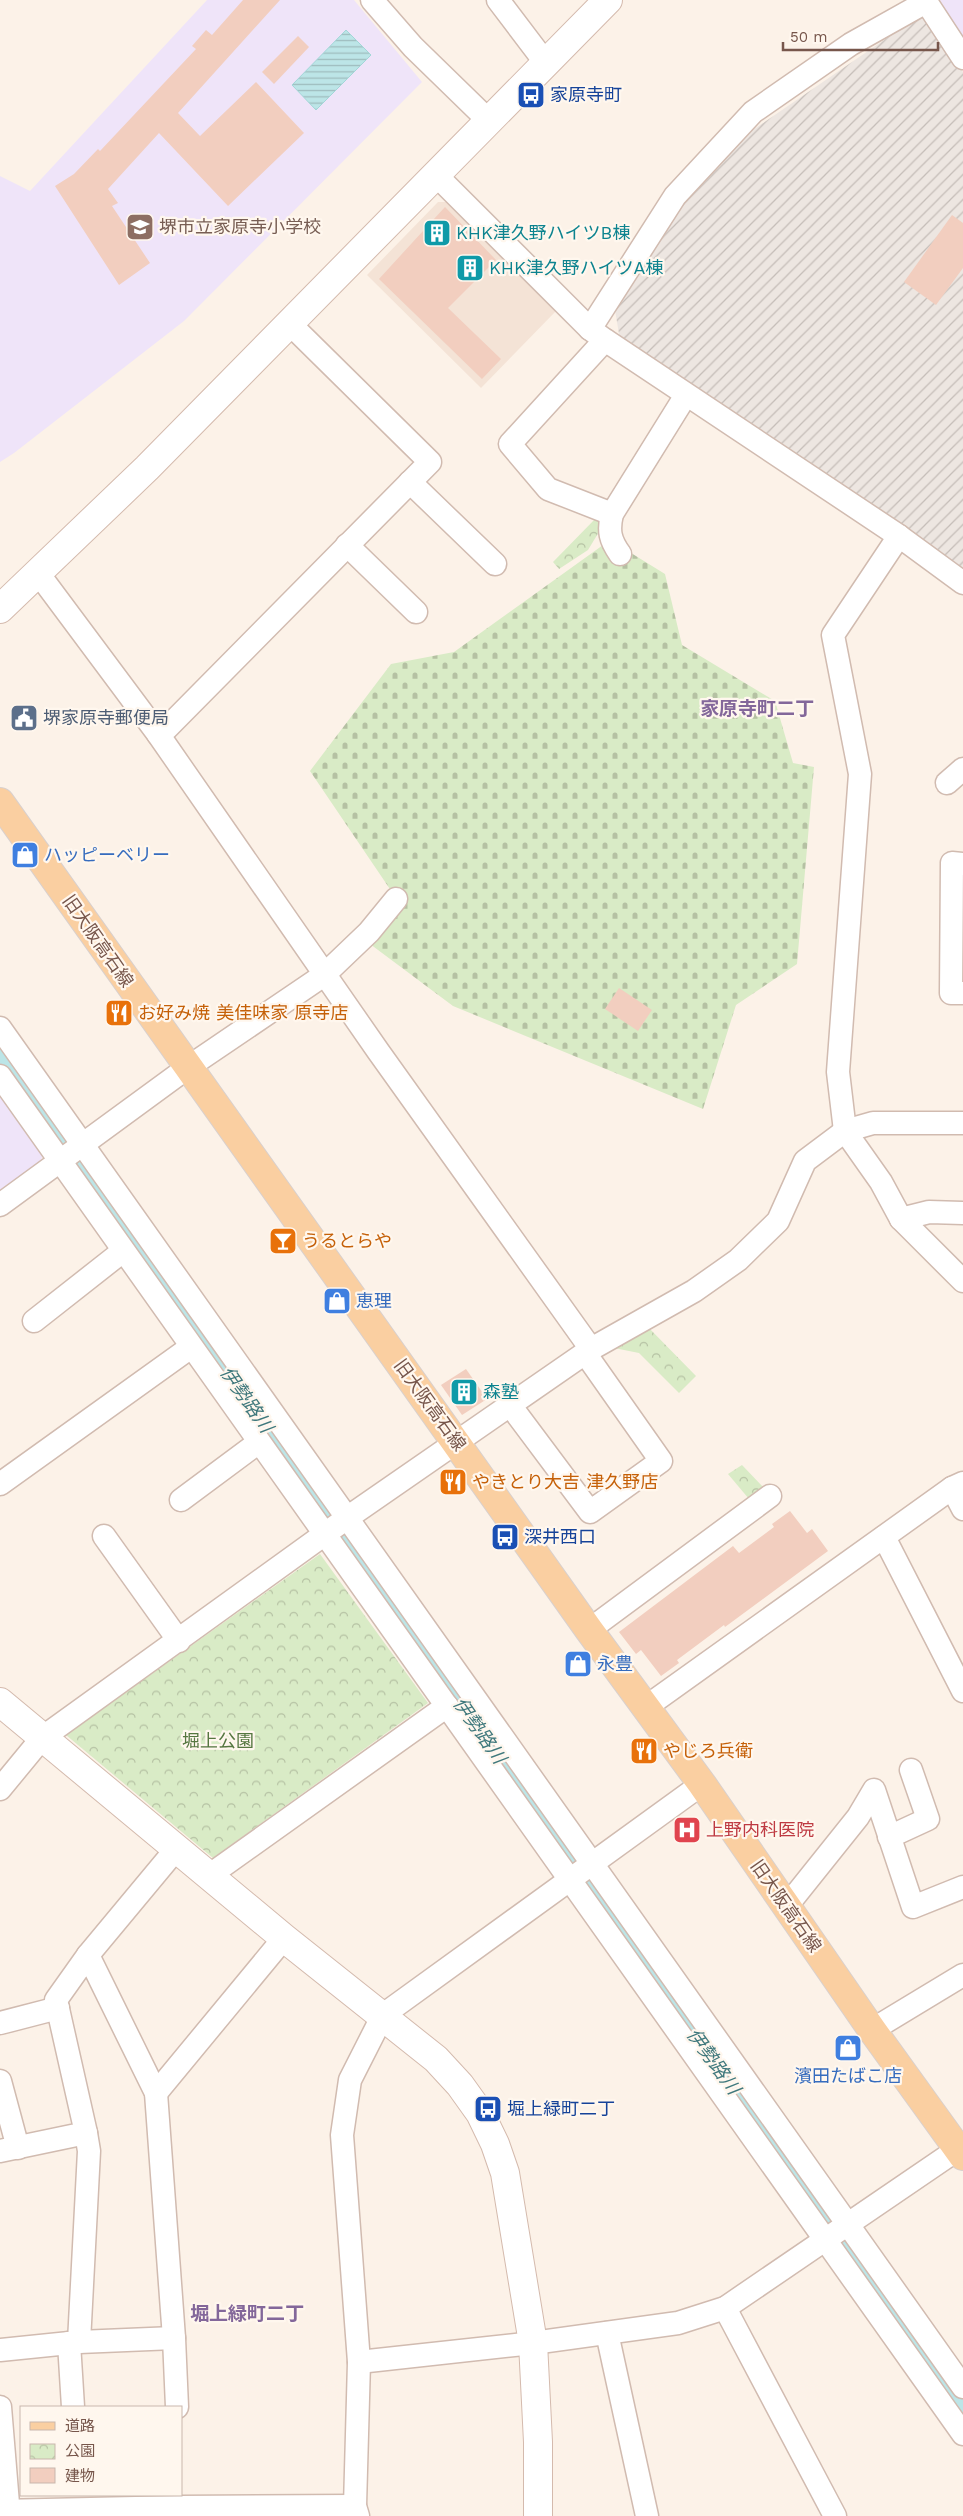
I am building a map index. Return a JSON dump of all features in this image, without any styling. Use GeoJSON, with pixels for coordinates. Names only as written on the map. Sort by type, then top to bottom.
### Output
{"type":"FeatureCollection","features":[{"type":"Feature","properties":{"kind":"main road","name":"旧大阪高石線"},"geometry":{"type":"LineString","coordinates":[[0,802],[187,1068],[457,1442],[589,1630],[702,1784],[872,2030],[961,2153]]}},
{"type":"Feature","properties":{"kind":"street"},"geometry":{"type":"LineString","coordinates":[[372,0],[413,47],[488,120]]}},
{"type":"Feature","properties":{"kind":"street"},"geometry":{"type":"LineString","coordinates":[[498,0],[545,62]]}},
{"type":"Feature","properties":{"kind":"street"},"geometry":{"type":"LineString","coordinates":[[0,609],[147,468],[606,1]]}},
{"type":"Feature","properties":{"kind":"street"},"geometry":{"type":"LineString","coordinates":[[612,514],[548,489],[510,444],[597,335],[675,196],[753,112],[851,44],[925,1],[963,58]]}},
{"type":"Feature","properties":{"kind":"street"},"geometry":{"type":"LineString","coordinates":[[435,174],[597,335],[899,536],[963,583]]}},
{"type":"Feature","properties":{"kind":"street"},"geometry":{"type":"LineString","coordinates":[[158,734],[167,728],[430,462],[289,323]]}},
{"type":"Feature","properties":{"kind":"street"},"geometry":{"type":"LineString","coordinates":[[620,554],[610,540],[609,526],[612,514],[686,395]]}},
{"type":"Feature","properties":{"kind":"street"},"geometry":{"type":"LineString","coordinates":[[410,482],[495,564]]}},
{"type":"Feature","properties":{"kind":"street"},"geometry":{"type":"LineString","coordinates":[[899,536],[834,635],[860,774],[838,1072],[845,1131],[881,1182],[901,1219],[963,1281]]}},
{"type":"Feature","properties":{"kind":"street"},"geometry":{"type":"LineString","coordinates":[[348,545],[416,612]]}},
{"type":"Feature","properties":{"kind":"street"},"geometry":{"type":"LineString","coordinates":[[38,574],[158,734],[588,1351],[661,1462],[590,1512],[510,1405]]}},
{"type":"Feature","properties":{"kind":"street"},"geometry":{"type":"LineString","coordinates":[[963,864],[952,863],[951,983],[951,993],[963,993]]}},
{"type":"Feature","properties":{"kind":"street"},"geometry":{"type":"LineString","coordinates":[[0,1205],[187,1068],[324,974],[369,932],[396,899]]}},
{"type":"Feature","properties":{"kind":"street"},"geometry":{"type":"LineString","coordinates":[[0,1028],[72,1153],[123,1251],[191,1347],[447,1706],[580,1871],[846,2224],[963,2387]]}},
{"type":"Feature","properties":{"kind":"street"},"geometry":{"type":"LineString","coordinates":[[0,1076],[72,1153],[346,1519],[824,2239],[963,2434]]}},
{"type":"Feature","properties":{"kind":"street"},"geometry":{"type":"LineString","coordinates":[[0,1789],[42,1738],[346,1519],[588,1351],[694,1291],[738,1260],[778,1220],[805,1161],[845,1131],[873,1123],[963,1123]]}},
{"type":"Feature","properties":{"kind":"street"},"geometry":{"type":"LineString","coordinates":[[901,1219],[930,1212],[963,1213]]}},
{"type":"Feature","properties":{"kind":"street"},"geometry":{"type":"LineString","coordinates":[[34,1321],[123,1251]]}},
{"type":"Feature","properties":{"kind":"street"},"geometry":{"type":"LineString","coordinates":[[0,1484],[191,1347]]}},
{"type":"Feature","properties":{"kind":"street"},"geometry":{"type":"LineString","coordinates":[[181,1500],[259,1442]]}},
{"type":"Feature","properties":{"kind":"street"},"geometry":{"type":"LineString","coordinates":[[646,1707],[958,1486],[963,1509]]}},
{"type":"Feature","properties":{"kind":"street"},"geometry":{"type":"LineString","coordinates":[[589,1630],[770,1496]]}},
{"type":"Feature","properties":{"kind":"street"},"geometry":{"type":"LineString","coordinates":[[104,1536],[179,1641]]}},
{"type":"Feature","properties":{"kind":"street"},"geometry":{"type":"LineString","coordinates":[[884,1537],[963,1691]]}},
{"type":"Feature","properties":{"kind":"street"},"geometry":{"type":"LineString","coordinates":[[0,1702],[284,1938],[436,2059],[460,2084],[480,2113],[496,2144],[505,2173],[533,2343],[538,2442],[538,2516]]}},
{"type":"Feature","properties":{"kind":"street"},"geometry":{"type":"LineString","coordinates":[[210,1875],[447,1706]]}},
{"type":"Feature","properties":{"kind":"street"},"geometry":{"type":"LineString","coordinates":[[889,1837],[928,1819],[912,1770]]}},
{"type":"Feature","properties":{"kind":"street"},"geometry":{"type":"LineString","coordinates":[[0,2406],[5,2512],[78,2507],[181,2506],[356,2511],[359,2362],[342,2135],[350,2080],[383,2015],[702,1784]]}},
{"type":"Feature","properties":{"kind":"street"},"geometry":{"type":"LineString","coordinates":[[786,1907],[858,1817],[874,1790],[913,1907],[963,1887]]}},
{"type":"Feature","properties":{"kind":"street"},"geometry":{"type":"LineString","coordinates":[[73,2406],[74,2343],[89,2151],[56,2000],[88,1955],[177,1848]]}},
{"type":"Feature","properties":{"kind":"street"},"geometry":{"type":"LineString","coordinates":[[156,2092],[284,1938]]}},
{"type":"Feature","properties":{"kind":"street"},"geometry":{"type":"LineString","coordinates":[[88,1955],[156,2092],[174,2338],[177,2406]]}},
{"type":"Feature","properties":{"kind":"street"},"geometry":{"type":"LineString","coordinates":[[872,2030],[963,1975]]}},
{"type":"Feature","properties":{"kind":"street"},"geometry":{"type":"LineString","coordinates":[[0,2023],[58,2008]]}},
{"type":"Feature","properties":{"kind":"street"},"geometry":{"type":"LineString","coordinates":[[0,2081],[9,2149],[86,2133]]}},
{"type":"Feature","properties":{"kind":"street"},"geometry":{"type":"LineString","coordinates":[[359,2362],[533,2343],[678,2323],[725,2308],[846,2224],[961,2153]]}},
{"type":"Feature","properties":{"kind":"street"},"geometry":{"type":"LineString","coordinates":[[725,2308],[835,2516]]}},
{"type":"Feature","properties":{"kind":"street"},"geometry":{"type":"LineString","coordinates":[[607,2333],[647,2516]]}},
{"type":"Feature","properties":{"kind":"street"},"geometry":{"type":"LineString","coordinates":[[0,2350],[74,2343],[174,2338]]}},
{"type":"Feature","properties":{"kind":"shaded area","name":"堺市立家原寺小学校"},"geometry":{"type":"Polygon","coordinates":[[[207,0],[354,0],[422,82],[184,321],[0,462],[0,176],[30,191],[207,0]]]}},
{"type":"Feature","properties":{"kind":"shaded area"},"geometry":{"type":"Polygon","coordinates":[[[940,0],[963,0],[963,42],[958,36],[940,0]]]}},
{"type":"Feature","properties":{"kind":"shaded area"},"geometry":{"type":"Polygon","coordinates":[[[919,16],[927,18],[951,58],[963,72],[963,571],[620,340],[615,310],[675,209],[747,134],[919,16]]]}},
{"type":"Feature","properties":{"kind":"shaded area"},"geometry":{"type":"Polygon","coordinates":[[[438,202],[447,202],[556,311],[481,388],[367,275],[438,202]]]}},
{"type":"Feature","properties":{"kind":"shaded area"},"geometry":{"type":"Polygon","coordinates":[[[0,1093],[43,1153],[41,1161],[0,1190],[0,1093]]]}},
{"type":"Feature","properties":{"kind":"green space"},"geometry":{"type":"Polygon","coordinates":[[[596,518],[605,522],[588,550],[559,569],[553,562],[596,518]]]}},
{"type":"Feature","properties":{"kind":"green space"},"geometry":{"type":"Polygon","coordinates":[[[610,540],[665,574],[682,645],[775,701],[793,763],[814,767],[797,964],[736,1005],[703,1109],[453,1006],[370,944],[396,898],[310,771],[391,664],[454,652],[610,540]]]}},
{"type":"Feature","properties":{"kind":"green space"},"geometry":{"type":"Polygon","coordinates":[[[647,1326],[696,1376],[679,1393],[639,1353],[609,1347],[647,1326]]]}},
{"type":"Feature","properties":{"kind":"green space"},"geometry":{"type":"Polygon","coordinates":[[[742,1465],[764,1488],[749,1499],[728,1474],[742,1465]]]}},
{"type":"Feature","properties":{"kind":"green space","name":"堀上公園"},"geometry":{"type":"Polygon","coordinates":[[[320,1554],[428,1703],[213,1858],[66,1735],[320,1554]]]}},
{"type":"Feature","properties":{"kind":"water"},"geometry":{"type":"Polygon","coordinates":[[[346,30],[371,55],[316,110],[292,85],[346,30]]]}},
{"type":"Feature","properties":{"kind":"building"},"geometry":{"type":"Polygon","coordinates":[[[243,0],[280,0],[178,113],[200,136],[256,82],[304,133],[228,206],[159,133],[108,189],[118,203],[112,206],[150,263],[119,285],[55,186],[74,174],[98,149],[100,151],[196,49],[192,46],[206,30],[212,35],[243,0]]]}},
{"type":"Feature","properties":{"kind":"building"},"geometry":{"type":"Polygon","coordinates":[[[298,36],[309,47],[274,84],[262,72],[298,36]]]}},
{"type":"Feature","properties":{"kind":"building"},"geometry":{"type":"Polygon","coordinates":[[[445,207],[496,260],[448,308],[501,359],[482,379],[379,279],[445,207]]]}},
{"type":"Feature","properties":{"kind":"building"},"geometry":{"type":"Polygon","coordinates":[[[952,215],[963,223],[963,268],[936,305],[904,282],[952,215]]]}},
{"type":"Feature","properties":{"kind":"building"},"geometry":{"type":"Polygon","coordinates":[[[619,988],[652,1010],[638,1031],[605,1009],[619,988]]]}},
{"type":"Feature","properties":{"kind":"building","name":"森塾"},"geometry":{"type":"Polygon","coordinates":[[[466,1369],[487,1399],[462,1415],[441,1385],[466,1369]]]}},
{"type":"Feature","properties":{"kind":"building"},"geometry":{"type":"Polygon","coordinates":[[[790,1511],[807,1533],[812,1529],[828,1551],[677,1660],[679,1663],[661,1676],[641,1650],[636,1654],[619,1632],[733,1546],[739,1553],[774,1527],[772,1524],[790,1511]]]}},
{"type":"Feature","properties":{"kind":"waterway","name":"伊勢路川"},"geometry":{"type":"LineString","coordinates":[[0,1049],[266,1423],[598,1898],[963,2409]]}},
{"type":"Feature","properties":{"kind":"place","name":"家原寺町"},"geometry":{"type":"Point","coordinates":[531,95]}},
{"type":"Feature","properties":{"kind":"place","name":"堺市立家原寺小学校"},"geometry":{"type":"Point","coordinates":[140,227]}},
{"type":"Feature","properties":{"kind":"place","name":"KHK津久野ハイツB棟"},"geometry":{"type":"Point","coordinates":[437,233]}},
{"type":"Feature","properties":{"kind":"place","name":"KHK津久野ハイツA棟"},"geometry":{"type":"Point","coordinates":[470,268]}},
{"type":"Feature","properties":{"kind":"place","name":"堺家原寺郵便局"},"geometry":{"type":"Point","coordinates":[24,718]}},
{"type":"Feature","properties":{"kind":"place","name":"ハッピーベリー"},"geometry":{"type":"Point","coordinates":[25,855]}},
{"type":"Feature","properties":{"kind":"place","name":"お好み焼 美佳味家 原寺店"},"geometry":{"type":"Point","coordinates":[119,1013]}},
{"type":"Feature","properties":{"kind":"place","name":"うるとらや"},"geometry":{"type":"Point","coordinates":[283,1241]}},
{"type":"Feature","properties":{"kind":"place","name":"恵理"},"geometry":{"type":"Point","coordinates":[337,1301]}},
{"type":"Feature","properties":{"kind":"place","name":"森塾"},"geometry":{"type":"Point","coordinates":[464,1392]}},
{"type":"Feature","properties":{"kind":"place","name":"やきとり大吉 津久野店"},"geometry":{"type":"Point","coordinates":[453,1482]}},
{"type":"Feature","properties":{"kind":"place","name":"深井西口"},"geometry":{"type":"Point","coordinates":[505,1537]}},
{"type":"Feature","properties":{"kind":"place","name":"永豊"},"geometry":{"type":"Point","coordinates":[578,1664]}},
{"type":"Feature","properties":{"kind":"place","name":"やじろ兵衛"},"geometry":{"type":"Point","coordinates":[644,1751]}},
{"type":"Feature","properties":{"kind":"place","name":"上野内科医院"},"geometry":{"type":"Point","coordinates":[687,1830]}},
{"type":"Feature","properties":{"kind":"place","name":"濱田たばこ店"},"geometry":{"type":"Point","coordinates":[848,2048]}},
{"type":"Feature","properties":{"kind":"place","name":"堀上緑町二丁"},"geometry":{"type":"Point","coordinates":[488,2109]}},
{"type":"Feature","properties":{"kind":"district","name":"家原寺町二丁"},"geometry":{"type":"Point","coordinates":[757,708]}},
{"type":"Feature","properties":{"kind":"district","name":"堀上緑町二丁"},"geometry":{"type":"Point","coordinates":[247,2313]}}]}
